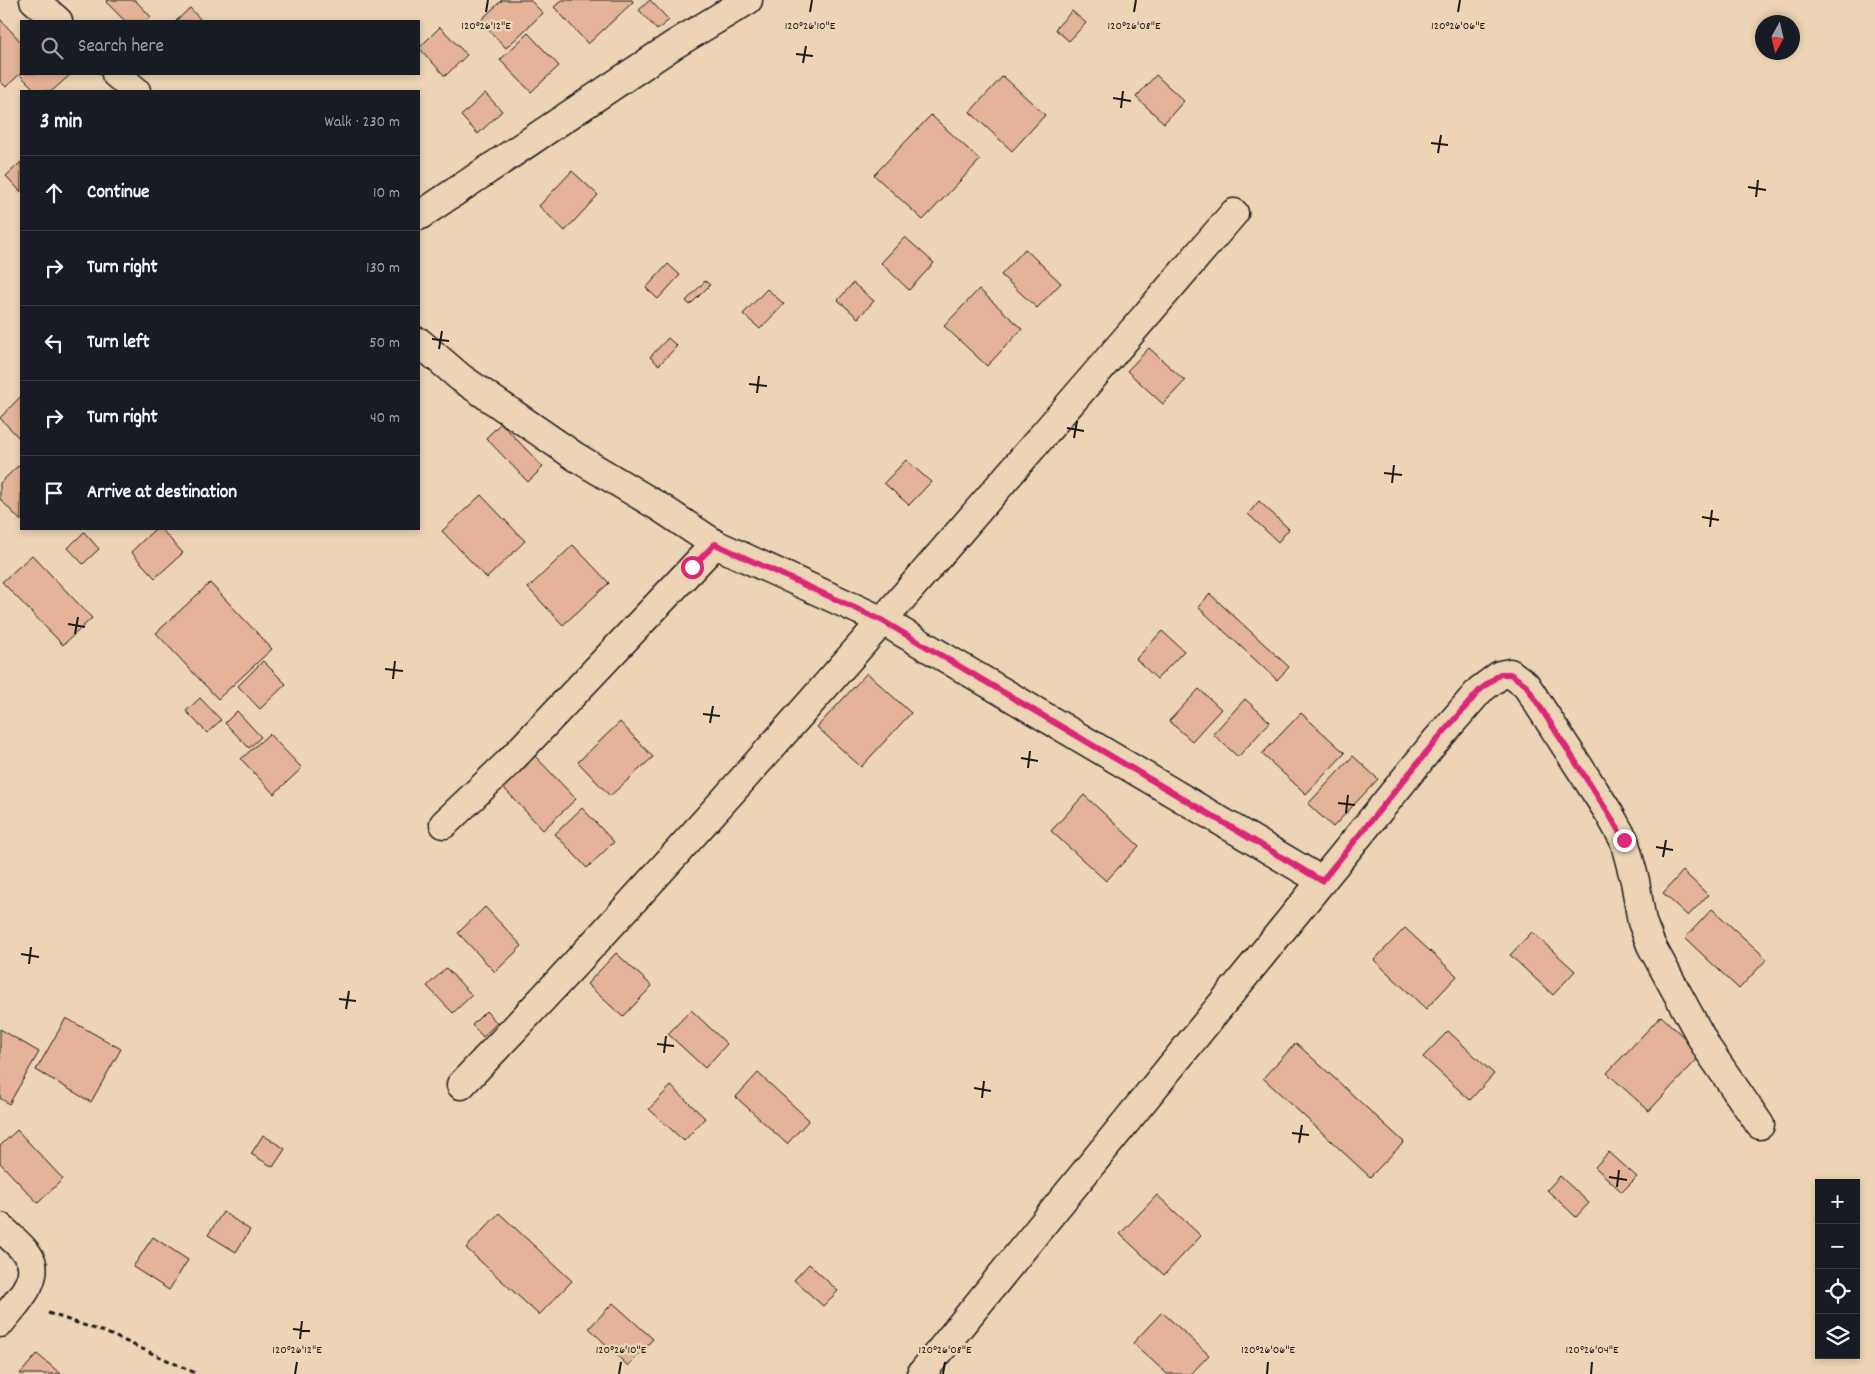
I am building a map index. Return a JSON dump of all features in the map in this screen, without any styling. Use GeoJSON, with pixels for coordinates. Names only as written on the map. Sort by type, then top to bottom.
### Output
{"type":"FeatureCollection","features":[{"type":"Feature","properties":{"kind":"street"},"geometry":{"type":"LineString","coordinates":[[34,0],[57,20]]}},
{"type":"Feature","properties":{"kind":"street"},"geometry":{"type":"LineString","coordinates":[[420,215],[672,46],[748,0]]}},
{"type":"Feature","properties":{"kind":"street"},"geometry":{"type":"LineString","coordinates":[[117,75],[135,90]]}},
{"type":"Feature","properties":{"kind":"street"},"geometry":{"type":"LineString","coordinates":[[461,1085],[573,968],[883,621],[1234,212]]}},
{"type":"Feature","properties":{"kind":"street"},"geometry":{"type":"LineString","coordinates":[[420,343],[461,378],[576,457],[661,508],[715,544],[883,621],[1322,881]]}},
{"type":"Feature","properties":{"kind":"street"},"geometry":{"type":"LineString","coordinates":[[444,824],[509,762],[715,544]]}},
{"type":"Feature","properties":{"kind":"street"},"geometry":{"type":"LineString","coordinates":[[920,1374],[1434,743],[1480,690],[1500,674],[1510,674],[1526,685],[1624,840],[1635,881],[1642,922],[1651,945],[1707,1048],[1760,1125]]}},
{"type":"Feature","properties":{"kind":"street"},"geometry":{"type":"LineString","coordinates":[[0,1228],[28,1256],[33,1267],[25,1292],[0,1323]]}},
{"type":"Feature","properties":{"kind":"path"},"geometry":{"type":"LineString","coordinates":[[17,1302],[107,1333],[198,1374]]}},
{"type":"Feature","properties":{"kind":"building"},"geometry":{"type":"Polygon","coordinates":[[[108,0],[135,0],[151,17],[147,20],[124,20],[106,2],[108,0]]]}},
{"type":"Feature","properties":{"kind":"building"},"geometry":{"type":"Polygon","coordinates":[[[502,0],[530,0],[543,13],[506,48],[480,21],[502,0]]]}},
{"type":"Feature","properties":{"kind":"building"},"geometry":{"type":"Polygon","coordinates":[[[562,0],[632,0],[633,2],[588,44],[554,7],[562,0]]]}},
{"type":"Feature","properties":{"kind":"building"},"geometry":{"type":"Polygon","coordinates":[[[650,0],[669,20],[657,30],[639,10],[650,0]]]}},
{"type":"Feature","properties":{"kind":"building"},"geometry":{"type":"Polygon","coordinates":[[[190,8],[201,20],[177,20],[190,8]]]}},
{"type":"Feature","properties":{"kind":"building"},"geometry":{"type":"Polygon","coordinates":[[[1072,11],[1086,23],[1069,41],[1055,29],[1072,11]]]}},
{"type":"Feature","properties":{"kind":"building"},"geometry":{"type":"Polygon","coordinates":[[[0,19],[20,41],[20,74],[6,87],[0,81],[0,19]]]}},
{"type":"Feature","properties":{"kind":"building"},"geometry":{"type":"Polygon","coordinates":[[[440,27],[467,55],[445,76],[420,47],[440,27]]]}},
{"type":"Feature","properties":{"kind":"building"},"geometry":{"type":"Polygon","coordinates":[[[528,33],[559,66],[531,92],[500,60],[528,33]]]}},
{"type":"Feature","properties":{"kind":"building"},"geometry":{"type":"Polygon","coordinates":[[[20,75],[70,75],[53,90],[35,90],[20,75]]]}},
{"type":"Feature","properties":{"kind":"building"},"geometry":{"type":"Polygon","coordinates":[[[1156,75],[1184,101],[1164,123],[1136,97],[1156,75]]]}},
{"type":"Feature","properties":{"kind":"building"},"geometry":{"type":"Polygon","coordinates":[[[1003,76],[1045,115],[1012,151],[970,112],[1003,76]]]}},
{"type":"Feature","properties":{"kind":"building"},"geometry":{"type":"Polygon","coordinates":[[[485,93],[502,111],[478,134],[461,116],[485,93]]]}},
{"type":"Feature","properties":{"kind":"building"},"geometry":{"type":"Polygon","coordinates":[[[931,115],[980,160],[923,220],[874,175],[931,115]]]}},
{"type":"Feature","properties":{"kind":"building"},"geometry":{"type":"Polygon","coordinates":[[[20,163],[20,191],[6,176],[20,163]]]}},
{"type":"Feature","properties":{"kind":"building"},"geometry":{"type":"Polygon","coordinates":[[[572,171],[598,195],[565,231],[539,206],[572,171]]]}},
{"type":"Feature","properties":{"kind":"building"},"geometry":{"type":"Polygon","coordinates":[[[905,237],[934,263],[909,290],[881,263],[905,237]]]}},
{"type":"Feature","properties":{"kind":"building"},"geometry":{"type":"Polygon","coordinates":[[[1025,249],[1061,283],[1037,308],[1001,275],[1025,249]]]}},
{"type":"Feature","properties":{"kind":"building"},"geometry":{"type":"Polygon","coordinates":[[[668,264],[680,275],[658,299],[646,288],[668,264]]]}},
{"type":"Feature","properties":{"kind":"building"},"geometry":{"type":"Polygon","coordinates":[[[705,281],[710,285],[690,305],[686,301],[705,281]]]}},
{"type":"Feature","properties":{"kind":"building"},"geometry":{"type":"Polygon","coordinates":[[[853,283],[874,301],[858,318],[838,300],[853,283]]]}},
{"type":"Feature","properties":{"kind":"building"},"geometry":{"type":"Polygon","coordinates":[[[767,289],[784,304],[760,329],[743,314],[767,289]]]}},
{"type":"Feature","properties":{"kind":"building"},"geometry":{"type":"Polygon","coordinates":[[[979,289],[1022,329],[987,366],[944,326],[979,289]]]}},
{"type":"Feature","properties":{"kind":"building"},"geometry":{"type":"Polygon","coordinates":[[[668,338],[677,346],[659,365],[650,357],[668,338]]]}},
{"type":"Feature","properties":{"kind":"building"},"geometry":{"type":"Polygon","coordinates":[[[1149,348],[1185,381],[1163,404],[1127,371],[1149,348]]]}},
{"type":"Feature","properties":{"kind":"building"},"geometry":{"type":"Polygon","coordinates":[[[20,397],[20,439],[0,418],[20,397]]]}},
{"type":"Feature","properties":{"kind":"building"},"geometry":{"type":"Polygon","coordinates":[[[501,423],[543,467],[528,482],[486,438],[501,423]]]}},
{"type":"Feature","properties":{"kind":"building"},"geometry":{"type":"Polygon","coordinates":[[[906,460],[931,482],[909,505],[884,483],[906,460]]]}},
{"type":"Feature","properties":{"kind":"building"},"geometry":{"type":"Polygon","coordinates":[[[18,466],[20,468],[20,520],[0,499],[0,483],[18,466]]]}},
{"type":"Feature","properties":{"kind":"building"},"geometry":{"type":"Polygon","coordinates":[[[481,495],[525,541],[487,578],[442,531],[481,495]]]}},
{"type":"Feature","properties":{"kind":"building"},"geometry":{"type":"Polygon","coordinates":[[[1259,501],[1289,529],[1278,542],[1248,514],[1259,501]]]}},
{"type":"Feature","properties":{"kind":"building"},"geometry":{"type":"Polygon","coordinates":[[[154,530],[162,530],[183,553],[155,578],[131,552],[154,530]]]}},
{"type":"Feature","properties":{"kind":"building"},"geometry":{"type":"Polygon","coordinates":[[[84,532],[99,549],[83,564],[68,548],[84,532]]]}},
{"type":"Feature","properties":{"kind":"building"},"geometry":{"type":"Polygon","coordinates":[[[573,545],[609,583],[563,625],[528,588],[573,545]]]}},
{"type":"Feature","properties":{"kind":"building"},"geometry":{"type":"Polygon","coordinates":[[[32,555],[92,618],[63,645],[2,582],[32,555]]]}},
{"type":"Feature","properties":{"kind":"building"},"geometry":{"type":"Polygon","coordinates":[[[210,583],[272,649],[218,699],[156,633],[210,583]]]}},
{"type":"Feature","properties":{"kind":"building"},"geometry":{"type":"Polygon","coordinates":[[[1210,594],[1289,667],[1277,680],[1198,607],[1210,594]]]}},
{"type":"Feature","properties":{"kind":"building"},"geometry":{"type":"Polygon","coordinates":[[[1162,631],[1184,651],[1157,679],[1136,659],[1162,631]]]}},
{"type":"Feature","properties":{"kind":"building"},"geometry":{"type":"Polygon","coordinates":[[[263,661],[286,684],[260,709],[238,686],[263,661]]]}},
{"type":"Feature","properties":{"kind":"building"},"geometry":{"type":"Polygon","coordinates":[[[867,673],[911,713],[861,767],[817,727],[867,673]]]}},
{"type":"Feature","properties":{"kind":"building"},"geometry":{"type":"Polygon","coordinates":[[[1199,689],[1221,709],[1192,741],[1169,721],[1199,689]]]}},
{"type":"Feature","properties":{"kind":"building"},"geometry":{"type":"Polygon","coordinates":[[[200,698],[221,720],[207,733],[186,711],[200,698]]]}},
{"type":"Feature","properties":{"kind":"building"},"geometry":{"type":"Polygon","coordinates":[[[1245,699],[1270,722],[1238,757],[1213,734],[1245,699]]]}},
{"type":"Feature","properties":{"kind":"building"},"geometry":{"type":"Polygon","coordinates":[[[237,711],[261,737],[249,748],[225,723],[237,711]]]}},
{"type":"Feature","properties":{"kind":"building"},"geometry":{"type":"Polygon","coordinates":[[[1301,713],[1345,753],[1306,794],[1262,754],[1301,713]]]}},
{"type":"Feature","properties":{"kind":"building"},"geometry":{"type":"Polygon","coordinates":[[[620,722],[653,757],[610,796],[578,762],[620,722]]]}},
{"type":"Feature","properties":{"kind":"building"},"geometry":{"type":"Polygon","coordinates":[[[269,734],[302,768],[274,794],[241,759],[269,734]]]}},
{"type":"Feature","properties":{"kind":"building"},"geometry":{"type":"Polygon","coordinates":[[[534,755],[576,799],[543,830],[502,786],[534,755]]]}},
{"type":"Feature","properties":{"kind":"building"},"geometry":{"type":"Polygon","coordinates":[[[1353,756],[1378,779],[1333,827],[1308,804],[1353,756]]]}},
{"type":"Feature","properties":{"kind":"building"},"geometry":{"type":"Polygon","coordinates":[[[1084,795],[1139,846],[1106,881],[1051,831],[1084,795]]]}},
{"type":"Feature","properties":{"kind":"building"},"geometry":{"type":"Polygon","coordinates":[[[582,808],[614,842],[587,868],[555,834],[582,808]]]}},
{"type":"Feature","properties":{"kind":"building"},"geometry":{"type":"Polygon","coordinates":[[[1683,871],[1708,895],[1688,916],[1663,893],[1683,871]]]}},
{"type":"Feature","properties":{"kind":"building"},"geometry":{"type":"Polygon","coordinates":[[[485,907],[522,946],[495,972],[458,933],[485,907]]]}},
{"type":"Feature","properties":{"kind":"building"},"geometry":{"type":"Polygon","coordinates":[[[1712,909],[1767,959],[1739,989],[1685,938],[1712,909]]]}},
{"type":"Feature","properties":{"kind":"building"},"geometry":{"type":"Polygon","coordinates":[[[1405,928],[1457,976],[1426,1009],[1374,960],[1405,928]]]}},
{"type":"Feature","properties":{"kind":"building"},"geometry":{"type":"Polygon","coordinates":[[[1532,932],[1575,971],[1553,995],[1510,955],[1532,932]]]}},
{"type":"Feature","properties":{"kind":"building"},"geometry":{"type":"Polygon","coordinates":[[[616,953],[652,986],[623,1017],[587,984],[616,953]]]}},
{"type":"Feature","properties":{"kind":"building"},"geometry":{"type":"Polygon","coordinates":[[[446,968],[472,995],[453,1013],[427,986],[446,968]]]}},
{"type":"Feature","properties":{"kind":"building"},"geometry":{"type":"Polygon","coordinates":[[[691,1010],[727,1044],[705,1068],[668,1034],[691,1010]]]}},
{"type":"Feature","properties":{"kind":"building"},"geometry":{"type":"Polygon","coordinates":[[[486,1011],[497,1023],[483,1037],[472,1025],[486,1011]]]}},
{"type":"Feature","properties":{"kind":"building"},"geometry":{"type":"Polygon","coordinates":[[[1661,1016],[1702,1054],[1649,1111],[1607,1073],[1661,1016]]]}},
{"type":"Feature","properties":{"kind":"building"},"geometry":{"type":"Polygon","coordinates":[[[66,1018],[121,1049],[91,1102],[36,1070],[66,1018]]]}},
{"type":"Feature","properties":{"kind":"building"},"geometry":{"type":"Polygon","coordinates":[[[0,1029],[39,1052],[9,1104],[0,1098],[0,1029]]]}},
{"type":"Feature","properties":{"kind":"building"},"geometry":{"type":"Polygon","coordinates":[[[1448,1031],[1494,1074],[1470,1100],[1423,1057],[1448,1031]]]}},
{"type":"Feature","properties":{"kind":"building"},"geometry":{"type":"Polygon","coordinates":[[[1296,1043],[1404,1142],[1370,1177],[1263,1078],[1296,1043]]]}},
{"type":"Feature","properties":{"kind":"building"},"geometry":{"type":"Polygon","coordinates":[[[758,1073],[809,1120],[787,1144],[736,1097],[758,1073]]]}},
{"type":"Feature","properties":{"kind":"building"},"geometry":{"type":"Polygon","coordinates":[[[671,1086],[705,1118],[684,1141],[649,1109],[671,1086]]]}},
{"type":"Feature","properties":{"kind":"building"},"geometry":{"type":"Polygon","coordinates":[[[17,1130],[63,1179],[38,1203],[0,1163],[0,1146],[17,1130]]]}},
{"type":"Feature","properties":{"kind":"building"},"geometry":{"type":"Polygon","coordinates":[[[263,1135],[285,1149],[273,1167],[251,1154],[263,1135]]]}},
{"type":"Feature","properties":{"kind":"building"},"geometry":{"type":"Polygon","coordinates":[[[1609,1152],[1637,1177],[1622,1192],[1595,1167],[1609,1152]]]}},
{"type":"Feature","properties":{"kind":"building"},"geometry":{"type":"Polygon","coordinates":[[[1560,1176],[1589,1203],[1576,1217],[1547,1190],[1560,1176]]]}},
{"type":"Feature","properties":{"kind":"building"},"geometry":{"type":"Polygon","coordinates":[[[1157,1195],[1201,1236],[1164,1275],[1120,1234],[1157,1195]]]}},
{"type":"Feature","properties":{"kind":"building"},"geometry":{"type":"Polygon","coordinates":[[[223,1212],[250,1230],[236,1252],[208,1235],[223,1212]]]}},
{"type":"Feature","properties":{"kind":"building"},"geometry":{"type":"Polygon","coordinates":[[[499,1213],[572,1281],[539,1315],[466,1248],[499,1213]]]}},
{"type":"Feature","properties":{"kind":"building"},"geometry":{"type":"Polygon","coordinates":[[[153,1237],[188,1260],[169,1290],[133,1267],[153,1237]]]}},
{"type":"Feature","properties":{"kind":"building"},"geometry":{"type":"Polygon","coordinates":[[[809,1264],[838,1291],[823,1306],[794,1280],[809,1264]]]}},
{"type":"Feature","properties":{"kind":"building"},"geometry":{"type":"Polygon","coordinates":[[[613,1303],[653,1339],[628,1366],[589,1328],[613,1303]]]}},
{"type":"Feature","properties":{"kind":"building"},"geometry":{"type":"Polygon","coordinates":[[[1162,1312],[1209,1355],[1191,1374],[1167,1374],[1133,1343],[1162,1312]]]}},
{"type":"Feature","properties":{"kind":"building"},"geometry":{"type":"Polygon","coordinates":[[[37,1354],[61,1374],[20,1374],[37,1354]]]}},
{"type":"Feature","properties":{"kind":"route"},"geometry":{"type":"LineString","coordinates":[[692,567],[715,544],[883,621],[1322,881],[1434,743],[1480,690],[1500,674],[1510,674],[1526,685],[1624,840]]}}]}
